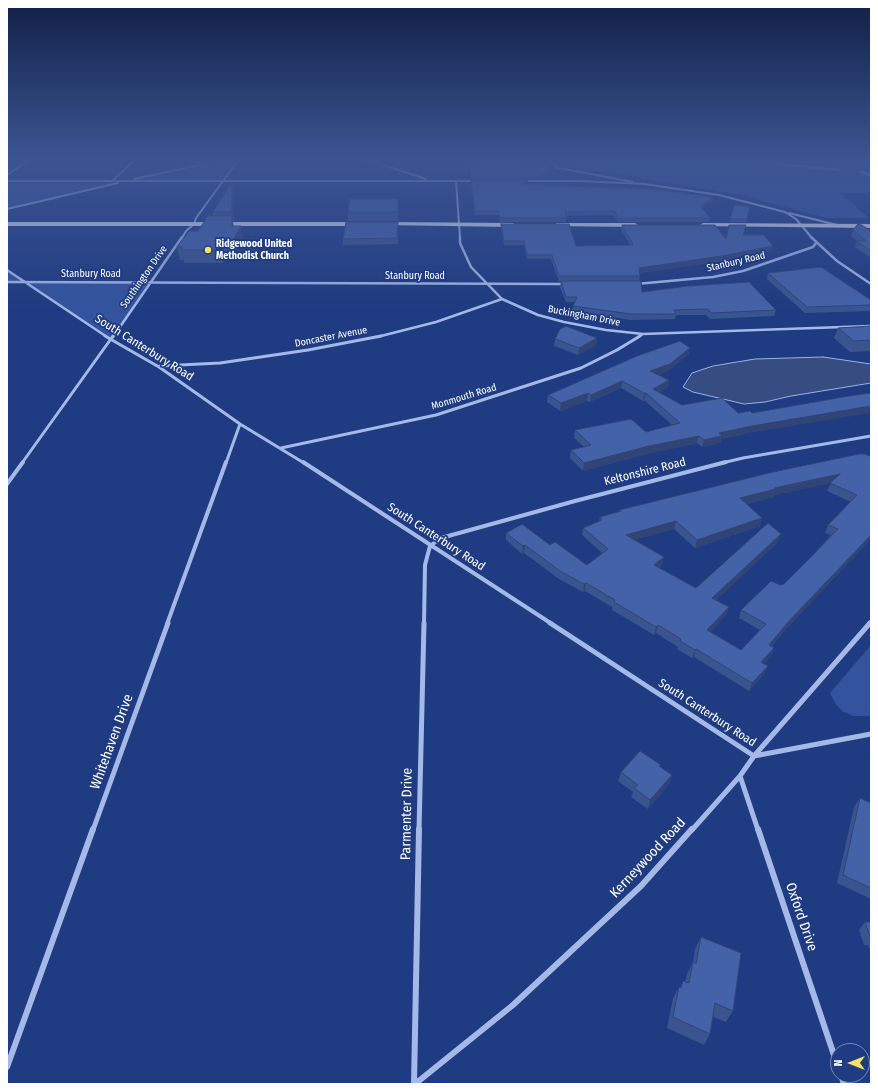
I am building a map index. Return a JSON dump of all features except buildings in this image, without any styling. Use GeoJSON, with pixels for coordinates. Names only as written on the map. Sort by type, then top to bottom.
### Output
{"type":"FeatureCollection","features":[{"type":"Feature","properties":{"kind":"main road"},"geometry":{"type":"LineString","coordinates":[[7,224],[366,224]]}},
{"type":"Feature","properties":{"kind":"main road"},"geometry":{"type":"LineString","coordinates":[[381,224],[520,225]]}},
{"type":"Feature","properties":{"kind":"main road"},"geometry":{"type":"LineString","coordinates":[[550,225],[644,225]]}},
{"type":"Feature","properties":{"kind":"main road"},"geometry":{"type":"LineString","coordinates":[[700,225],[871,226]]}},
{"type":"Feature","properties":{"kind":"street","name":"Southington Drive"},"geometry":{"type":"LineString","coordinates":[[7,484],[151,283],[186,231],[194,224],[202,210]]}},
{"type":"Feature","properties":{"kind":"street","name":"Buckingham Drive"},"geometry":{"type":"LineString","coordinates":[[458,210],[460,243],[471,267],[502,299],[538,315],[564,322],[606,330],[643,334],[871,326]]}},
{"type":"Feature","properties":{"kind":"street"},"geometry":{"type":"LineString","coordinates":[[777,210],[840,226]]}},
{"type":"Feature","properties":{"kind":"street"},"geometry":{"type":"LineString","coordinates":[[785,212],[796,219],[816,243],[837,261],[871,284]]}},
{"type":"Feature","properties":{"kind":"street","name":"Stanbury Road"},"geometry":{"type":"LineString","coordinates":[[632,284],[713,277],[743,271],[810,249],[816,246],[816,243]]}},
{"type":"Feature","properties":{"kind":"street","name":"South Canterbury Road"},"geometry":{"type":"LineString","coordinates":[[7,270],[110,339],[159,366],[240,424],[281,448],[754,756],[871,734]]}},
{"type":"Feature","properties":{"kind":"street","name":"Stanbury Road"},"geometry":{"type":"LineString","coordinates":[[7,282],[568,284]]}},
{"type":"Feature","properties":{"kind":"street","name":"Doncaster Avenue"},"geometry":{"type":"LineString","coordinates":[[159,366],[220,363],[308,350],[372,338],[436,322],[502,299]]}},
{"type":"Feature","properties":{"kind":"street","name":"Monmouth Road"},"geometry":{"type":"LineString","coordinates":[[281,448],[443,412],[581,368],[617,350],[643,334]]}},
{"type":"Feature","properties":{"kind":"street","name":"Whitehaven Drive"},"geometry":{"type":"LineString","coordinates":[[7,1068],[240,424]]}},
{"type":"Feature","properties":{"kind":"street","name":"Keltonshire Road"},"geometry":{"type":"LineString","coordinates":[[430,546],[441,538],[575,500],[743,458],[871,436]]}},
{"type":"Feature","properties":{"kind":"street","name":"Parmenter Drive"},"geometry":{"type":"LineString","coordinates":[[414,1084],[425,565],[430,546]]}},
{"type":"Feature","properties":{"kind":"street","name":"Kerneywood Road"},"geometry":{"type":"LineString","coordinates":[[414,1084],[513,1005],[641,886],[740,776],[754,756],[871,622]]}},
{"type":"Feature","properties":{"kind":"street","name":"Oxford Drive"},"geometry":{"type":"LineString","coordinates":[[740,776],[830,1043]]}},
{"type":"Feature","properties":{"kind":"shaded area"},"geometry":{"type":"Polygon","coordinates":[[[796,210],[860,210],[869,218],[827,218],[796,210]]]}},
{"type":"Feature","properties":{"kind":"shaded area"},"geometry":{"type":"Polygon","coordinates":[[[7,270],[26,282],[7,282],[7,270]]]}},
{"type":"Feature","properties":{"kind":"shaded area"},"geometry":{"type":"Polygon","coordinates":[[[26,282],[151,283],[110,339],[26,282]]]}},
{"type":"Feature","properties":{"kind":"shaded area"},"geometry":{"type":"Polygon","coordinates":[[[823,357],[871,364],[871,383],[791,396],[765,402],[744,404],[693,392],[683,387],[692,373],[713,366],[755,359],[823,357]]]}},
{"type":"Feature","properties":{"kind":"shaded area"},"geometry":{"type":"Polygon","coordinates":[[[871,645],[871,716],[853,716],[842,711],[835,703],[830,693],[871,645]]]}},
{"type":"Feature","properties":{"kind":"place","name":"Ridgewood United Methodist Church"},"geometry":{"type":"Point","coordinates":[208,250]}}]}
